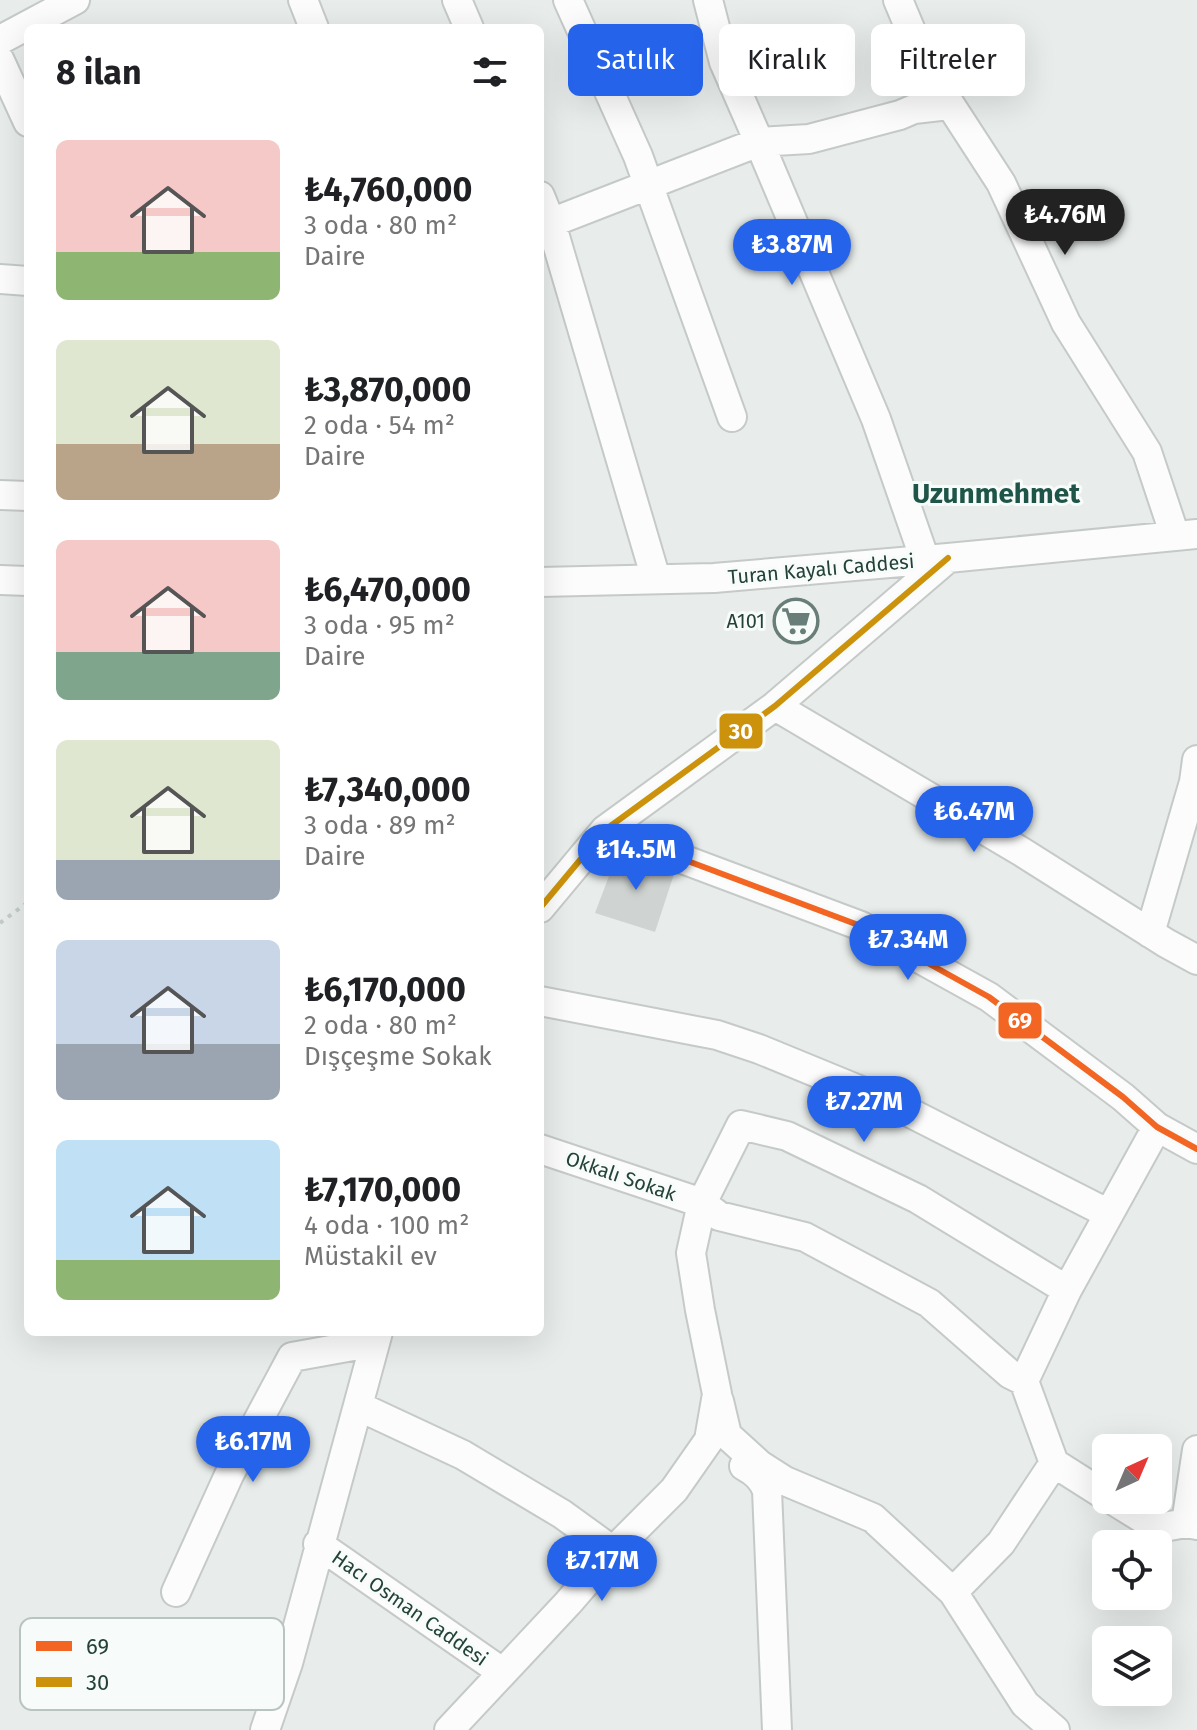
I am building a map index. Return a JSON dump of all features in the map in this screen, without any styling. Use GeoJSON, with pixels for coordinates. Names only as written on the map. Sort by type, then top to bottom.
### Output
{"type":"FeatureCollection","features":[{"type":"Feature","properties":{"kind":"street"},"geometry":{"type":"LineString","coordinates":[[30,24],[75,0]]}},
{"type":"Feature","properties":{"kind":"street"},"geometry":{"type":"LineString","coordinates":[[303,0],[312,24]]}},
{"type":"Feature","properties":{"kind":"street"},"geometry":{"type":"LineString","coordinates":[[457,0],[467,24]]}},
{"type":"Feature","properties":{"kind":"street"},"geometry":{"type":"LineString","coordinates":[[568,0],[638,156],[732,417]]}},
{"type":"Feature","properties":{"kind":"street"},"geometry":{"type":"LineString","coordinates":[[544,903],[605,830],[775,706],[937,559],[724,62],[708,0]]}},
{"type":"Feature","properties":{"kind":"street"},"geometry":{"type":"LineString","coordinates":[[898,0],[927,69],[1001,183],[1066,323],[1147,452],[1186,535]]}},
{"type":"Feature","properties":{"kind":"street"},"geometry":{"type":"LineString","coordinates":[[0,40],[24,27]]}},
{"type":"Feature","properties":{"kind":"street"},"geometry":{"type":"LineString","coordinates":[[0,61],[24,113]]}},
{"type":"Feature","properties":{"kind":"street"},"geometry":{"type":"LineString","coordinates":[[656,579],[546,225],[759,142],[809,139],[914,109],[949,105]]}},
{"type":"Feature","properties":{"kind":"street"},"geometry":{"type":"LineString","coordinates":[[0,279],[24,281]]}},
{"type":"Feature","properties":{"kind":"street"},"geometry":{"type":"LineString","coordinates":[[0,495],[24,496]]}},
{"type":"Feature","properties":{"kind":"street","name":"Turan Kayalı Caddesi"},"geometry":{"type":"LineString","coordinates":[[544,582],[714,578],[1186,535]]}},
{"type":"Feature","properties":{"kind":"street"},"geometry":{"type":"LineString","coordinates":[[0,580],[24,581]]}},
{"type":"Feature","properties":{"kind":"street"},"geometry":{"type":"LineString","coordinates":[[775,706],[1197,960]]}},
{"type":"Feature","properties":{"kind":"street"},"geometry":{"type":"LineString","coordinates":[[1150,933],[1194,782],[1197,760]]}},
{"type":"Feature","properties":{"kind":"street"},"geometry":{"type":"LineString","coordinates":[[605,830],[861,926],[989,997],[1123,1097],[1157,1127],[1197,1149]]}},
{"type":"Feature","properties":{"kind":"street"},"geometry":{"type":"LineString","coordinates":[[544,1002],[717,1035],[759,1049],[893,1104],[1109,1214]]}},
{"type":"Feature","properties":{"kind":"street","name":"Hacı Osman Caddesi"},"geometry":{"type":"LineString","coordinates":[[449,1730],[613,1551],[719,1443],[717,1394],[691,1253],[702,1203],[741,1125],[787,1136],[918,1199],[1067,1290]]}},
{"type":"Feature","properties":{"kind":"street"},"geometry":{"type":"LineString","coordinates":[[1024,1381],[1067,1290],[1157,1127]]}},
{"type":"Feature","properties":{"kind":"street","name":"Okkalı Sokak"},"geometry":{"type":"LineString","coordinates":[[544,1150],[702,1203]]}},
{"type":"Feature","properties":{"kind":"street"},"geometry":{"type":"LineString","coordinates":[[702,1203],[719,1216],[805,1237],[929,1303],[1010,1374],[1024,1381],[1054,1463],[1092,1487]]}},
{"type":"Feature","properties":{"kind":"street"},"geometry":{"type":"LineString","coordinates":[[176,1592],[229,1475],[292,1357],[377,1337],[284,1675]]}},
{"type":"Feature","properties":{"kind":"street"},"geometry":{"type":"LineString","coordinates":[[358,1406],[463,1455],[562,1514],[613,1551]]}},
{"type":"Feature","properties":{"kind":"street"},"geometry":{"type":"LineString","coordinates":[[719,1443],[760,1465],[776,1486],[873,1518],[953,1592],[1025,1704],[1055,1730]]}},
{"type":"Feature","properties":{"kind":"street"},"geometry":{"type":"LineString","coordinates":[[1136,1514],[1158,1528],[1192,1524],[1197,1450]]}},
{"type":"Feature","properties":{"kind":"street"},"geometry":{"type":"LineString","coordinates":[[953,1592],[1001,1543],[1054,1463]]}},
{"type":"Feature","properties":{"kind":"street"},"geometry":{"type":"LineString","coordinates":[[776,1486],[777,1730]]}},
{"type":"Feature","properties":{"kind":"street","name":"Hacı Osman Caddesi"},"geometry":{"type":"LineString","coordinates":[[319,1545],[502,1672]]}},
{"type":"Feature","properties":{"kind":"street"},"geometry":{"type":"LineString","coordinates":[[265,1730],[272,1710]]}},
{"type":"Feature","properties":{"kind":"path"},"geometry":{"type":"LineString","coordinates":[[0,923],[24,905]]}},
{"type":"Feature","properties":{"kind":"building"},"geometry":{"type":"Polygon","coordinates":[[[618,852],[675,871],[655,932],[595,913],[618,852]]]}},
{"type":"Feature","properties":{"kind":"transit line","name":"30"},"geometry":{"type":"LineString","coordinates":[[544,903],[605,830],[775,706],[948,558]]}},
{"type":"Feature","properties":{"kind":"transit line","name":"69"},"geometry":{"type":"LineString","coordinates":[[605,830],[861,926],[989,997],[1123,1097],[1157,1127],[1197,1149]]}},
{"type":"Feature","properties":{"kind":"place","name":"A101"},"geometry":{"type":"Point","coordinates":[796,621]}},
{"type":"Feature","properties":{"kind":"district","name":"Uzunmehmet"},"geometry":{"type":"Point","coordinates":[996,493]}}]}
